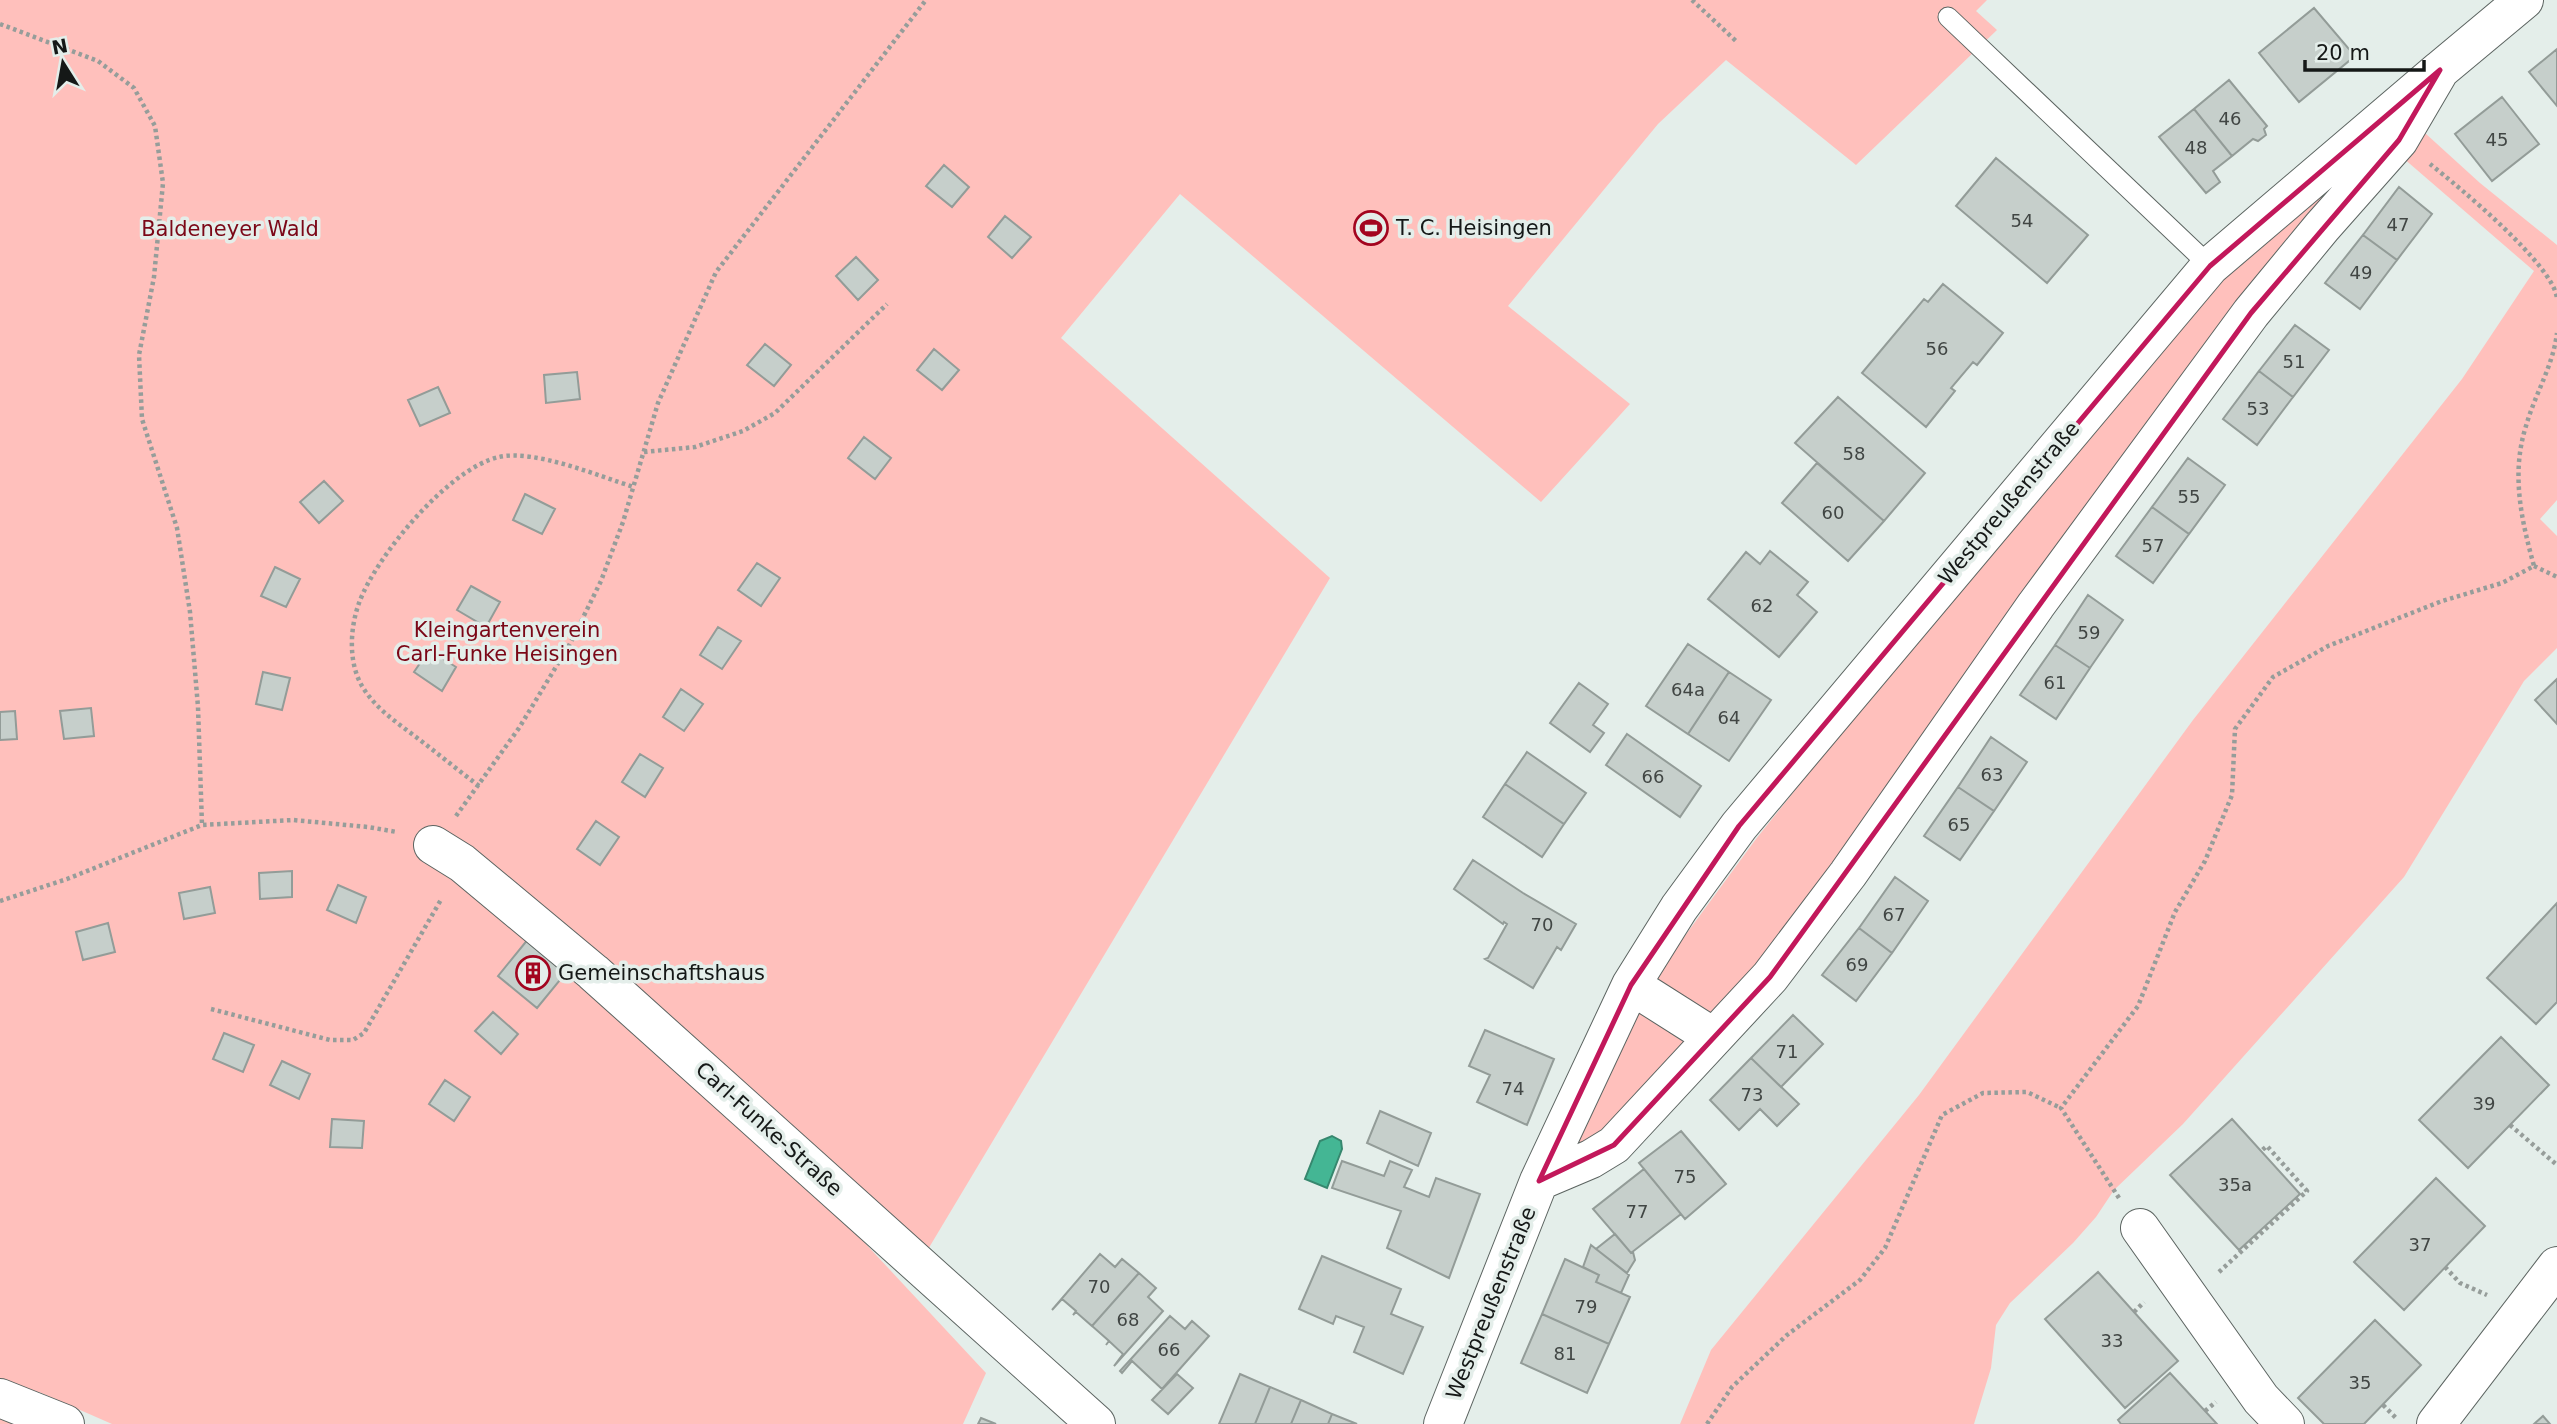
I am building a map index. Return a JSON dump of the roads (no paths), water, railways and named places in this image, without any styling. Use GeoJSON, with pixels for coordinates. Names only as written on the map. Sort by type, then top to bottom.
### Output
{"type":"FeatureCollection","features":[{"type":"Feature","properties":{"kind":"street","name":"Westpreußenstraße"},"geometry":{"type":"LineString","coordinates":[[1443,1424],[1539,1181],[1631,985],[1679,908],[1739,826],[2210,266],[2524,0]]}},
{"type":"Feature","properties":{"kind":"street","name":"Westpreußenstraße"},"geometry":{"type":"LineString","coordinates":[[1539,1181],[1591,1159],[1614,1145],[1770,978],[1856,862],[2036,605],[2250,313],[2399,140],[2440,70]]}},
{"type":"Feature","properties":{"kind":"street","name":"Carl-Funke-Straße"},"geometry":{"type":"LineString","coordinates":[[448,854],[623,998],[1096,1424]]}},
{"type":"Feature","properties":{"kind":"street"},"geometry":{"type":"LineString","coordinates":[[1631,985],[1713,1037]]}},
{"type":"Feature","properties":{"kind":"street"},"geometry":{"type":"LineString","coordinates":[[2140,1228],[2261,1399],[2285,1424]]}},
{"type":"Feature","properties":{"kind":"street"},"geometry":{"type":"LineString","coordinates":[[2436,1424],[2557,1266]]}},
{"type":"Feature","properties":{"kind":"street"},"geometry":{"type":"LineString","coordinates":[[0,1398],[65,1424]]}},
{"type":"Feature","properties":{"kind":"lane"},"geometry":{"type":"LineString","coordinates":[[1948,17],[2210,266]]}},
{"type":"Feature","properties":{"kind":"place","name":"T. C. Heisingen"},"geometry":{"type":"Point","coordinates":[1371,228]}},
{"type":"Feature","properties":{"kind":"place","name":"Gemeinschaftshaus"},"geometry":{"type":"Point","coordinates":[533,973]}},
{"type":"Feature","properties":{"kind":"park label","name":"Baldeneyer Wald"},"geometry":{"type":"Point","coordinates":[230,229]}},
{"type":"Feature","properties":{"kind":"park label","name":"Kleingartenverein Carl-Funke Heisingen"},"geometry":{"type":"Point","coordinates":[507,642]}}]}
